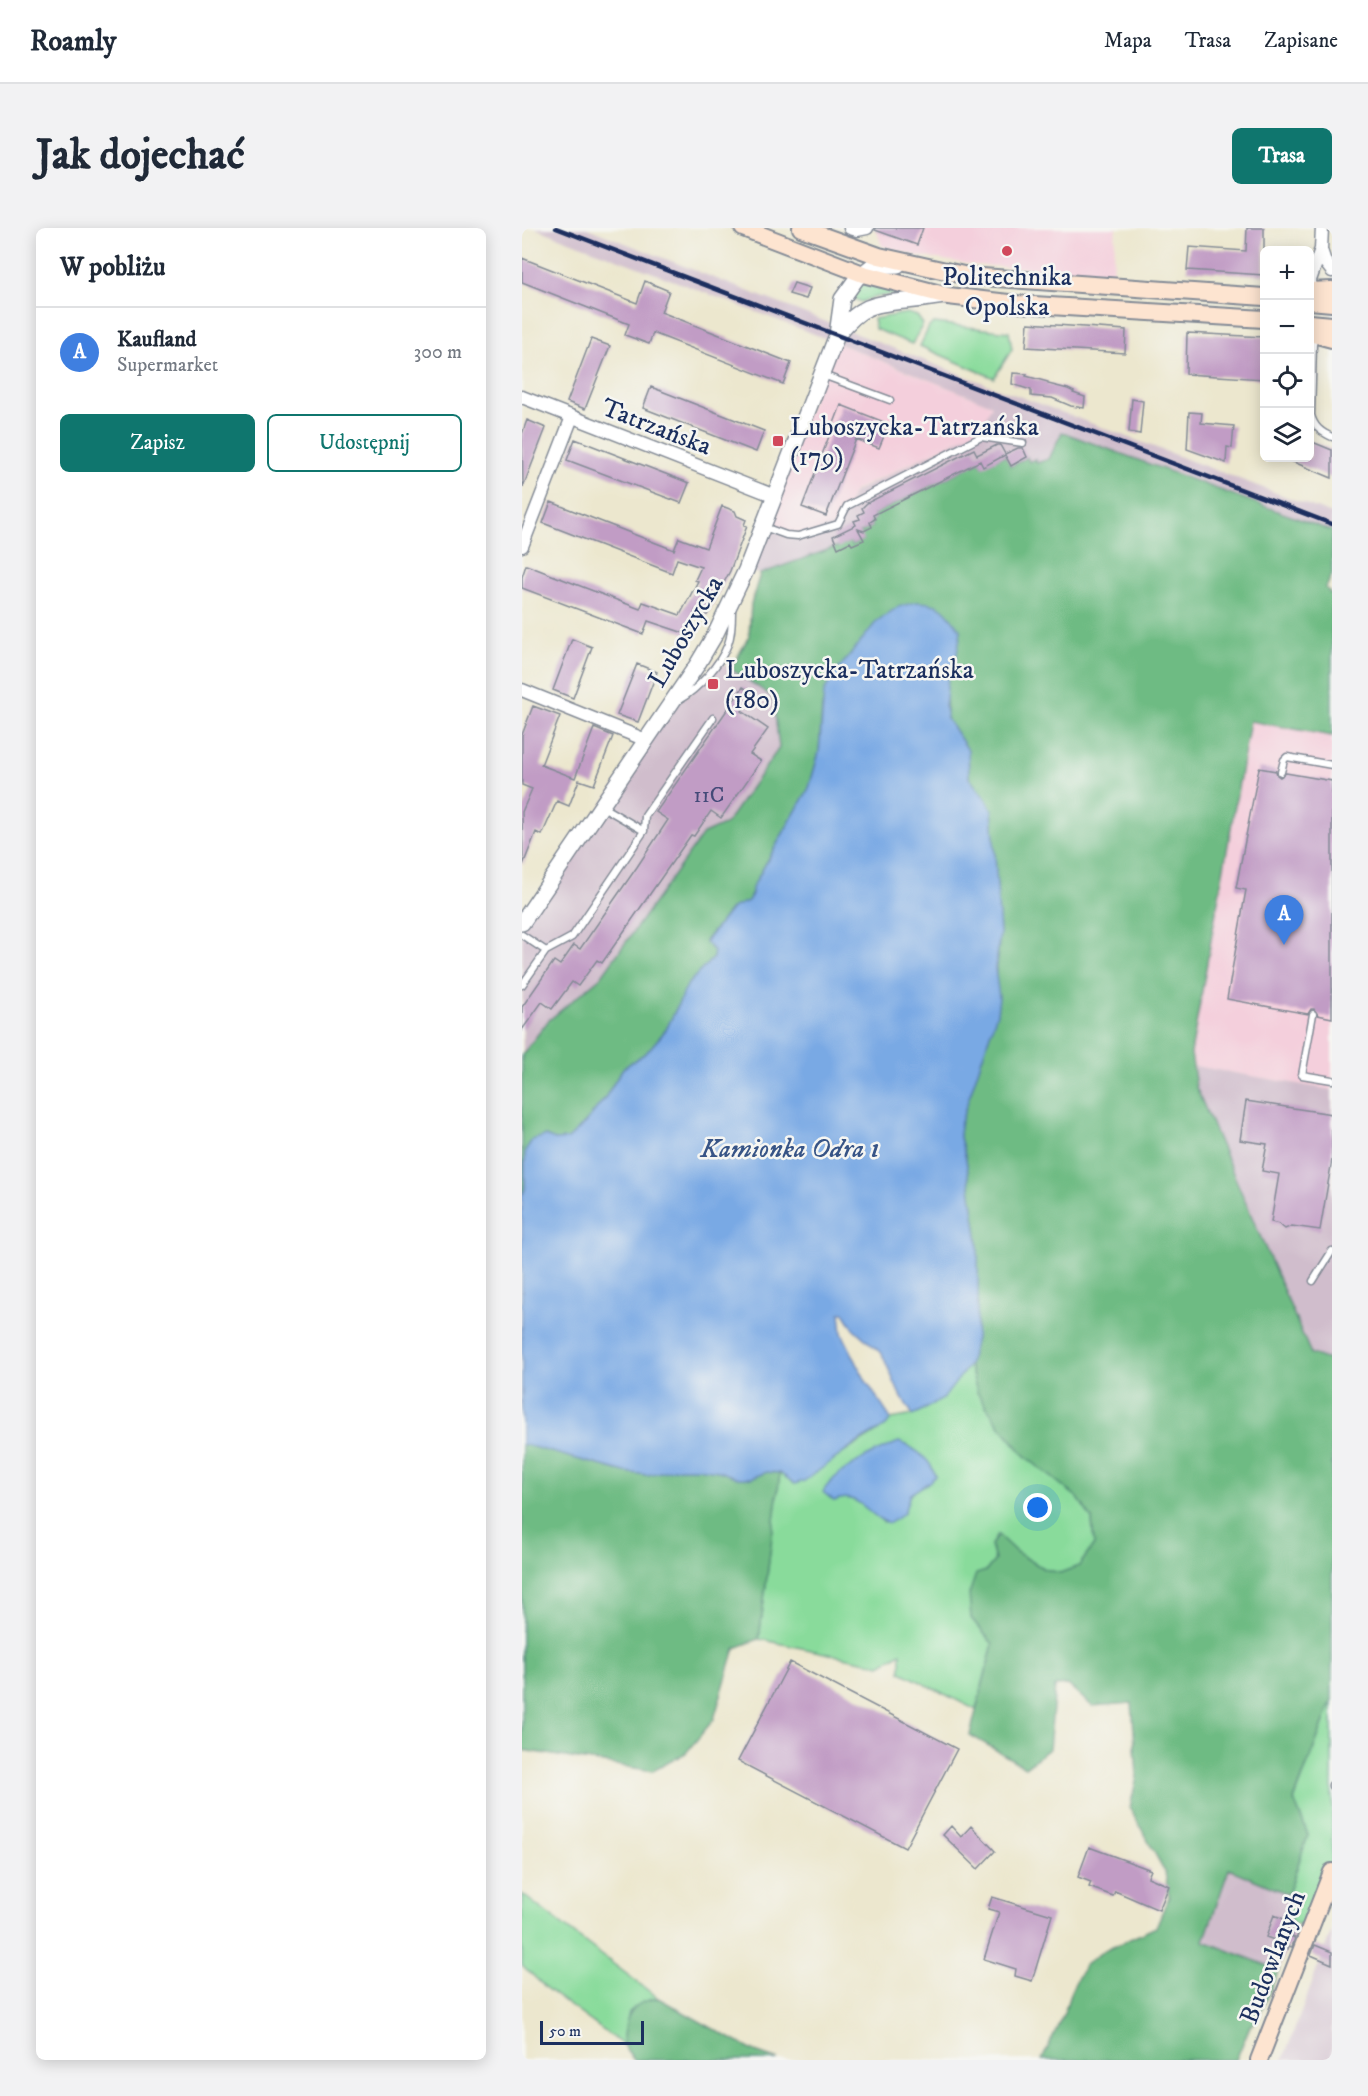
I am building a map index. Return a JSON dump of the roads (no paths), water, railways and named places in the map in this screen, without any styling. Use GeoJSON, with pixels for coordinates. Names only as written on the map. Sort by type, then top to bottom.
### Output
{"type":"FeatureCollection","features":[{"type":"Feature","properties":{"kind":"main road"},"geometry":{"type":"LineString","coordinates":[[743,228],[863,273],[948,296],[1017,304],[1260,319]]}},
{"type":"Feature","properties":{"kind":"main road"},"geometry":{"type":"LineString","coordinates":[[801,228],[864,251],[913,265],[984,279],[1260,296]]}},
{"type":"Feature","properties":{"kind":"main road"},"geometry":{"type":"LineString","coordinates":[[1314,291],[1332,290]]}},
{"type":"Feature","properties":{"kind":"main road"},"geometry":{"type":"LineString","coordinates":[[1314,301],[1332,303]]}},
{"type":"Feature","properties":{"kind":"main road"},"geometry":{"type":"LineString","coordinates":[[1317,332],[1332,325]]}},
{"type":"Feature","properties":{"kind":"main road","name":"Budowlanych"},"geometry":{"type":"LineString","coordinates":[[1259,2060],[1332,1872]]}},
{"type":"Feature","properties":{"kind":"street"},"geometry":{"type":"LineString","coordinates":[[850,228],[857,230],[867,228]]}},
{"type":"Feature","properties":{"kind":"street"},"geometry":{"type":"LineString","coordinates":[[1314,269],[1321,249],[1322,228]]}},
{"type":"Feature","properties":{"kind":"street"},"geometry":{"type":"LineString","coordinates":[[1321,249],[1325,262],[1332,271]]}},
{"type":"Feature","properties":{"kind":"street"},"geometry":{"type":"LineString","coordinates":[[806,253],[837,271],[843,278],[847,291]]}},
{"type":"Feature","properties":{"kind":"street"},"geometry":{"type":"LineString","coordinates":[[837,335],[842,299],[863,273],[872,266],[880,264],[913,265]]}},
{"type":"Feature","properties":{"kind":"street"},"geometry":{"type":"LineString","coordinates":[[837,335],[850,319],[873,304],[948,296]]}},
{"type":"Feature","properties":{"kind":"street","name":"Luboszycka"},"geometry":{"type":"LineString","coordinates":[[522,923],[697,665],[732,602],[764,527],[837,335]]}},
{"type":"Feature","properties":{"kind":"street","name":"Tatrzańska"},"geometry":{"type":"LineString","coordinates":[[522,398],[775,496]]}},
{"type":"Feature","properties":{"kind":"street"},"geometry":{"type":"LineString","coordinates":[[522,546],[572,417]]}},
{"type":"Feature","properties":{"kind":"street"},"geometry":{"type":"LineString","coordinates":[[522,690],[639,735],[646,740]]}},
{"type":"Feature","properties":{"kind":"lane"},"geometry":{"type":"LineString","coordinates":[[1317,332],[1313,344],[1311,415],[1313,423],[1332,437]]}},
{"type":"Feature","properties":{"kind":"lane"},"geometry":{"type":"LineString","coordinates":[[822,375],[890,400]]}},
{"type":"Feature","properties":{"kind":"lane"},"geometry":{"type":"LineString","coordinates":[[764,527],[786,535],[798,536],[838,524],[847,506],[981,437],[1023,443]]}},
{"type":"Feature","properties":{"kind":"lane"},"geometry":{"type":"LineString","coordinates":[[522,985],[546,951],[572,937],[644,831],[645,816],[713,718]]}},
{"type":"Feature","properties":{"kind":"lane"},"geometry":{"type":"LineString","coordinates":[[1281,772],[1287,757],[1332,765]]}},
{"type":"Feature","properties":{"kind":"lane"},"geometry":{"type":"LineString","coordinates":[[600,805],[644,831]]}},
{"type":"Feature","properties":{"kind":"lane"},"geometry":{"type":"LineString","coordinates":[[522,935],[546,951]]}},
{"type":"Feature","properties":{"kind":"lane"},"geometry":{"type":"LineString","coordinates":[[1313,1014],[1302,1075],[1332,1080]]}},
{"type":"Feature","properties":{"kind":"lane"},"geometry":{"type":"LineString","coordinates":[[1313,1281],[1332,1251]]}},
{"type":"Feature","properties":{"kind":"water","name":"Kamionka Odra 1"},"geometry":{"type":"Polygon","coordinates":[[[916,602],[933,604],[943,609],[961,631],[956,659],[948,678],[945,708],[947,719],[968,750],[969,778],[992,810],[1000,933],[995,968],[999,997],[997,1013],[960,1125],[960,1138],[966,1159],[978,1243],[976,1338],[969,1365],[943,1399],[913,1415],[899,1393],[882,1354],[854,1329],[844,1313],[840,1313],[842,1333],[866,1381],[891,1419],[886,1426],[863,1439],[804,1481],[795,1484],[780,1473],[767,1472],[751,1478],[738,1478],[719,1471],[698,1468],[679,1468],[647,1475],[625,1472],[522,1444],[522,1197],[525,1189],[525,1151],[532,1140],[545,1136],[555,1140],[568,1139],[585,1123],[605,1098],[623,1068],[646,1053],[666,1030],[688,984],[713,958],[714,951],[705,942],[732,908],[748,901],[752,888],[809,788],[819,752],[824,692],[833,676],[877,621],[898,607],[916,602]]]}},
{"type":"Feature","properties":{"kind":"water"},"geometry":{"type":"Polygon","coordinates":[[[899,1442],[921,1455],[930,1464],[935,1476],[910,1494],[904,1513],[890,1523],[876,1517],[858,1502],[843,1498],[834,1501],[823,1492],[846,1469],[899,1442]]]}},
{"type":"Feature","properties":{"kind":"railway"},"geometry":{"type":"LineString","coordinates":[[556,228],[1332,524]]}},
{"type":"Feature","properties":{"kind":"place","name":"Politechnika Opolska"},"geometry":{"type":"Point","coordinates":[1007,251]}},
{"type":"Feature","properties":{"kind":"place","name":"Luboszycka-Tatrzańska (179)"},"geometry":{"type":"Point","coordinates":[778,441]}},
{"type":"Feature","properties":{"kind":"place","name":"Luboszycka-Tatrzańska (180)"},"geometry":{"type":"Point","coordinates":[713,684]}},
{"type":"Feature","properties":{"kind":"place","name":"Kaufland"},"geometry":{"type":"Point","coordinates":[1284,945]}}]}
